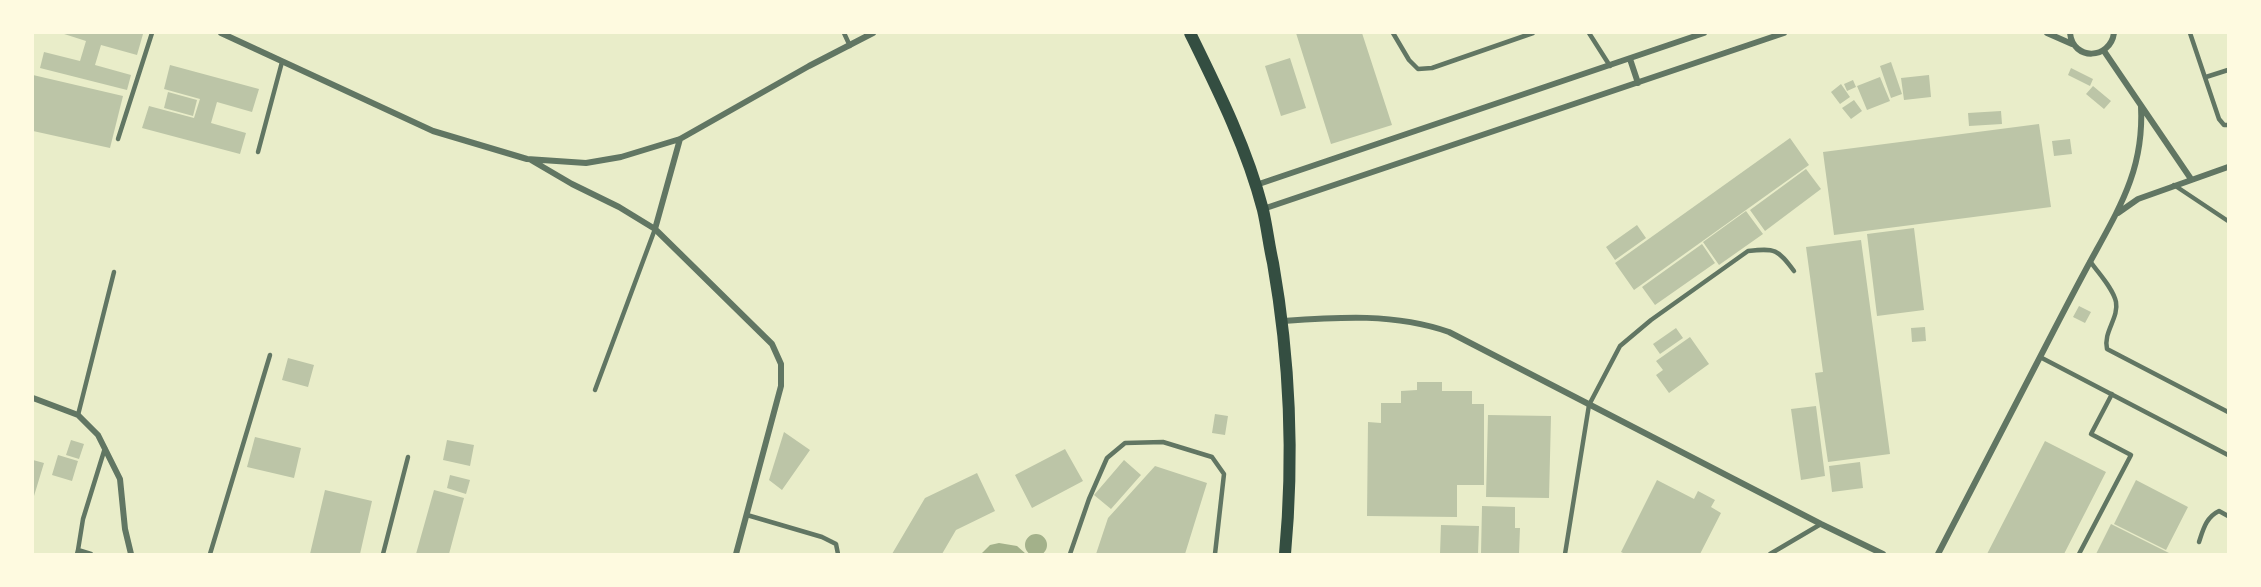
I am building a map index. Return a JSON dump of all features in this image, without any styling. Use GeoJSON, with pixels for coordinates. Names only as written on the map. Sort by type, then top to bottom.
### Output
{"type":"FeatureCollection","features":[{"type":"Feature","properties":{"kind":"main road"},"geometry":{"type":"LineString","coordinates":[[1190,33],[1241,144],[1263,210],[1283,321],[1291,424],[1285,554]]}},
{"type":"Feature","properties":{"kind":"street"},"geometry":{"type":"LineString","coordinates":[[221,33],[433,131],[527,159],[619,207],[656,230],[772,344],[781,364],[781,386],[736,554]]}},
{"type":"Feature","properties":{"kind":"street"},"geometry":{"type":"LineString","coordinates":[[527,159],[586,163],[621,157],[680,139],[809,66],[873,33]]}},
{"type":"Feature","properties":{"kind":"street"},"geometry":{"type":"LineString","coordinates":[[1254,185],[1704,33]]}},
{"type":"Feature","properties":{"kind":"street"},"geometry":{"type":"LineString","coordinates":[[1263,210],[1784,33]]}},
{"type":"Feature","properties":{"kind":"street"},"geometry":{"type":"LineString","coordinates":[[2047,33],[2088,54],[2104,51],[2110,44],[2114,33]]}},
{"type":"Feature","properties":{"kind":"street"},"geometry":{"type":"LineString","coordinates":[[2070,33],[2072,44]]}},
{"type":"Feature","properties":{"kind":"street"},"geometry":{"type":"LineString","coordinates":[[2104,51],[2191,179]]}},
{"type":"Feature","properties":{"kind":"street"},"geometry":{"type":"LineString","coordinates":[[1630,59],[1638,83]]}},
{"type":"Feature","properties":{"kind":"street"},"geometry":{"type":"LineString","coordinates":[[1938,554],[2090,261],[2118,214],[2136,164],[2142,123],[2141,106]]}},
{"type":"Feature","properties":{"kind":"street"},"geometry":{"type":"LineString","coordinates":[[656,230],[680,139]]}},
{"type":"Feature","properties":{"kind":"street"},"geometry":{"type":"LineString","coordinates":[[2118,214],[2138,199],[2228,167]]}},
{"type":"Feature","properties":{"kind":"street"},"geometry":{"type":"LineString","coordinates":[[1283,321],[1367,318],[1410,321],[1429,325],[1469,342],[1883,554]]}},
{"type":"Feature","properties":{"kind":"street"},"geometry":{"type":"LineString","coordinates":[[33,398],[78,415],[98,435],[120,479],[125,529],[131,554]]}},
{"type":"Feature","properties":{"kind":"lane"},"geometry":{"type":"LineString","coordinates":[[118,139],[152,33]]}},
{"type":"Feature","properties":{"kind":"lane"},"geometry":{"type":"LineString","coordinates":[[844,33],[850,46]]}},
{"type":"Feature","properties":{"kind":"lane"},"geometry":{"type":"LineString","coordinates":[[1394,33],[1409,60],[1418,69],[1432,68],[1533,33]]}},
{"type":"Feature","properties":{"kind":"lane"},"geometry":{"type":"LineString","coordinates":[[1589,33],[1610,66]]}},
{"type":"Feature","properties":{"kind":"lane"},"geometry":{"type":"LineString","coordinates":[[2190,33],[2219,119],[2224,125],[2228,125]]}},
{"type":"Feature","properties":{"kind":"lane"},"geometry":{"type":"LineString","coordinates":[[258,152],[282,62]]}},
{"type":"Feature","properties":{"kind":"lane"},"geometry":{"type":"LineString","coordinates":[[2206,77],[2228,70]]}},
{"type":"Feature","properties":{"kind":"lane"},"geometry":{"type":"LineString","coordinates":[[2174,185],[2228,222]]}},
{"type":"Feature","properties":{"kind":"lane"},"geometry":{"type":"LineString","coordinates":[[595,390],[656,230]]}},
{"type":"Feature","properties":{"kind":"lane"},"geometry":{"type":"LineString","coordinates":[[1564,554],[1589,405],[1620,345],[1651,320],[1748,252],[1766,249],[1782,254],[1794,271]]}},
{"type":"Feature","properties":{"kind":"lane"},"geometry":{"type":"LineString","coordinates":[[2090,261],[2116,303],[2115,314],[2106,339],[2107,349],[2228,412]]}},
{"type":"Feature","properties":{"kind":"lane"},"geometry":{"type":"LineString","coordinates":[[78,415],[114,272]]}},
{"type":"Feature","properties":{"kind":"lane"},"geometry":{"type":"LineString","coordinates":[[210,554],[270,355]]}},
{"type":"Feature","properties":{"kind":"lane"},"geometry":{"type":"LineString","coordinates":[[2040,357],[2228,455]]}},
{"type":"Feature","properties":{"kind":"lane"},"geometry":{"type":"LineString","coordinates":[[2079,554],[2131,455],[2091,434],[2112,394]]}},
{"type":"Feature","properties":{"kind":"lane"},"geometry":{"type":"LineString","coordinates":[[1070,554],[1089,499],[1107,458],[1125,443],[1163,442],[1212,457],[1224,474],[1215,554]]}},
{"type":"Feature","properties":{"kind":"lane"},"geometry":{"type":"LineString","coordinates":[[91,554],[77,552],[83,519],[105,448]]}},
{"type":"Feature","properties":{"kind":"lane"},"geometry":{"type":"LineString","coordinates":[[383,554],[408,457]]}},
{"type":"Feature","properties":{"kind":"lane"},"geometry":{"type":"LineString","coordinates":[[2199,542],[2207,521],[2214,514],[2219,511],[2228,516]]}},
{"type":"Feature","properties":{"kind":"lane"},"geometry":{"type":"LineString","coordinates":[[747,515],[825,538],[836,544],[838,554]]}},
{"type":"Feature","properties":{"kind":"lane"},"geometry":{"type":"LineString","coordinates":[[1770,554],[1821,524]]}},
{"type":"Feature","properties":{"kind":"shaded area"},"geometry":{"type":"Polygon","coordinates":[[[1032,534],[1040,534],[1047,541],[1047,549],[1040,556],[1032,556],[1025,549],[1025,541],[1032,534]]]}},
{"type":"Feature","properties":{"kind":"shaded area"},"geometry":{"type":"Polygon","coordinates":[[[999,543],[1017,546],[1026,554],[981,554],[990,545],[999,543]]]}},
{"type":"Feature","properties":{"kind":"building"},"geometry":{"type":"Polygon","coordinates":[[[61,33],[143,34],[137,55],[101,45],[95,65],[131,75],[127,90],[40,68],[44,52],[80,61],[86,41],[61,33]]]}},
{"type":"Feature","properties":{"kind":"building"},"geometry":{"type":"Polygon","coordinates":[[[1296,33],[1362,33],[1392,125],[1331,144],[1296,33]]]}},
{"type":"Feature","properties":{"kind":"building"},"geometry":{"type":"Polygon","coordinates":[[[1290,58],[1306,108],[1281,116],[1265,66],[1290,58]]]}},
{"type":"Feature","properties":{"kind":"building"},"geometry":{"type":"Polygon","coordinates":[[[1891,62],[1902,94],[1891,98],[1880,66],[1891,62]]]}},
{"type":"Feature","properties":{"kind":"building"},"geometry":{"type":"Polygon","coordinates":[[[170,65],[259,89],[252,112],[217,102],[211,123],[246,133],[240,154],[142,128],[149,106],[194,118],[200,99],[164,89],[170,65]]]}},
{"type":"Feature","properties":{"kind":"building"},"geometry":{"type":"Polygon","coordinates":[[[2071,68],[2093,79],[2090,86],[2068,75],[2071,68]]]}},
{"type":"Feature","properties":{"kind":"building"},"geometry":{"type":"Polygon","coordinates":[[[33,75],[123,96],[110,148],[33,131],[33,75]]]}},
{"type":"Feature","properties":{"kind":"building"},"geometry":{"type":"Polygon","coordinates":[[[1929,75],[1931,97],[1904,100],[1901,78],[1929,75]]]}},
{"type":"Feature","properties":{"kind":"building"},"geometry":{"type":"Polygon","coordinates":[[[1880,77],[1890,101],[1867,110],[1857,86],[1880,77]]]}},
{"type":"Feature","properties":{"kind":"building"},"geometry":{"type":"Polygon","coordinates":[[[1853,80],[1856,87],[1847,91],[1844,84],[1853,80]]]}},
{"type":"Feature","properties":{"kind":"building"},"geometry":{"type":"Polygon","coordinates":[[[1841,84],[1850,97],[1840,104],[1831,92],[1841,84]]]}},
{"type":"Feature","properties":{"kind":"building"},"geometry":{"type":"Polygon","coordinates":[[[2093,86],[2111,101],[2104,109],[2086,94],[2093,86]]]}},
{"type":"Feature","properties":{"kind":"building"},"geometry":{"type":"Polygon","coordinates":[[[168,92],[197,100],[193,116],[164,108],[168,92]]]}},
{"type":"Feature","properties":{"kind":"building"},"geometry":{"type":"Polygon","coordinates":[[[1854,100],[1862,111],[1851,119],[1842,108],[1854,100]]]}},
{"type":"Feature","properties":{"kind":"building"},"geometry":{"type":"Polygon","coordinates":[[[2001,111],[2002,124],[1969,126],[1968,113],[2001,111]]]}},
{"type":"Feature","properties":{"kind":"building"},"geometry":{"type":"Polygon","coordinates":[[[2039,124],[2051,207],[1834,235],[1823,152],[2039,124]]]}},
{"type":"Feature","properties":{"kind":"building"},"geometry":{"type":"Polygon","coordinates":[[[1790,138],[1809,165],[1634,290],[1615,263],[1790,138]]]}},
{"type":"Feature","properties":{"kind":"building"},"geometry":{"type":"Polygon","coordinates":[[[2070,139],[2072,154],[2054,156],[2052,141],[2070,139]]]}},
{"type":"Feature","properties":{"kind":"building"},"geometry":{"type":"Polygon","coordinates":[[[1806,169],[1821,189],[1765,231],[1750,210],[1806,169]]]}},
{"type":"Feature","properties":{"kind":"building"},"geometry":{"type":"Polygon","coordinates":[[[1746,211],[1763,234],[1719,265],[1703,242],[1746,211]]]}},
{"type":"Feature","properties":{"kind":"building"},"geometry":{"type":"Polygon","coordinates":[[[1637,225],[1646,238],[1615,260],[1606,247],[1637,225]]]}},
{"type":"Feature","properties":{"kind":"building"},"geometry":{"type":"Polygon","coordinates":[[[1914,228],[1924,310],[1877,316],[1867,234],[1914,228]]]}},
{"type":"Feature","properties":{"kind":"building"},"geometry":{"type":"Polygon","coordinates":[[[1861,240],[1890,454],[1828,462],[1815,373],[1823,372],[1806,247],[1861,240]]]}},
{"type":"Feature","properties":{"kind":"building"},"geometry":{"type":"Polygon","coordinates":[[[1702,244],[1715,263],[1655,305],[1642,287],[1702,244]]]}},
{"type":"Feature","properties":{"kind":"building"},"geometry":{"type":"Polygon","coordinates":[[[2079,306],[2091,312],[2085,323],[2073,317],[2079,306]]]}},
{"type":"Feature","properties":{"kind":"building"},"geometry":{"type":"Polygon","coordinates":[[[1925,327],[1926,341],[1912,342],[1911,328],[1925,327]]]}},
{"type":"Feature","properties":{"kind":"building"},"geometry":{"type":"Polygon","coordinates":[[[1676,328],[1683,338],[1660,354],[1653,344],[1676,328]]]}},
{"type":"Feature","properties":{"kind":"building"},"geometry":{"type":"Polygon","coordinates":[[[1690,337],[1709,364],[1669,393],[1656,375],[1663,370],[1656,361],[1690,337]]]}},
{"type":"Feature","properties":{"kind":"building"},"geometry":{"type":"Polygon","coordinates":[[[288,358],[314,365],[308,387],[282,380],[288,358]]]}},
{"type":"Feature","properties":{"kind":"building"},"geometry":{"type":"Polygon","coordinates":[[[1417,382],[1442,382],[1442,391],[1472,391],[1472,404],[1484,404],[1484,485],[1457,485],[1457,517],[1367,516],[1368,422],[1381,423],[1381,403],[1401,403],[1401,391],[1417,390],[1417,382]]]}},
{"type":"Feature","properties":{"kind":"building"},"geometry":{"type":"Polygon","coordinates":[[[1816,406],[1825,476],[1801,480],[1791,409],[1816,406]]]}},
{"type":"Feature","properties":{"kind":"building"},"geometry":{"type":"Polygon","coordinates":[[[1215,414],[1228,416],[1225,435],[1212,433],[1215,414]]]}},
{"type":"Feature","properties":{"kind":"building"},"geometry":{"type":"Polygon","coordinates":[[[1488,415],[1551,416],[1549,498],[1486,497],[1488,415]]]}},
{"type":"Feature","properties":{"kind":"building"},"geometry":{"type":"Polygon","coordinates":[[[784,432],[810,450],[782,490],[769,480],[784,432]]]}},
{"type":"Feature","properties":{"kind":"building"},"geometry":{"type":"Polygon","coordinates":[[[255,437],[301,448],[294,478],[247,467],[255,437]]]}},
{"type":"Feature","properties":{"kind":"building"},"geometry":{"type":"Polygon","coordinates":[[[71,440],[84,444],[79,459],[66,455],[71,440]]]}},
{"type":"Feature","properties":{"kind":"building"},"geometry":{"type":"Polygon","coordinates":[[[447,440],[474,445],[470,466],[443,460],[447,440]]]}},
{"type":"Feature","properties":{"kind":"building"},"geometry":{"type":"Polygon","coordinates":[[[2045,441],[2106,472],[2064,554],[1987,554],[2045,441]]]}},
{"type":"Feature","properties":{"kind":"building"},"geometry":{"type":"Polygon","coordinates":[[[1065,449],[1083,481],[1032,508],[1015,475],[1065,449]]]}},
{"type":"Feature","properties":{"kind":"building"},"geometry":{"type":"Polygon","coordinates":[[[58,455],[78,461],[72,481],[52,475],[58,455]]]}},
{"type":"Feature","properties":{"kind":"building"},"geometry":{"type":"Polygon","coordinates":[[[33,460],[44,463],[34,496],[33,496],[33,460]]]}},
{"type":"Feature","properties":{"kind":"building"},"geometry":{"type":"Polygon","coordinates":[[[1124,460],[1141,475],[1111,509],[1094,495],[1124,460]]]}},
{"type":"Feature","properties":{"kind":"building"},"geometry":{"type":"Polygon","coordinates":[[[1860,462],[1863,488],[1832,492],[1829,466],[1860,462]]]}},
{"type":"Feature","properties":{"kind":"building"},"geometry":{"type":"Polygon","coordinates":[[[1155,466],[1207,483],[1185,554],[1096,554],[1108,518],[1155,466]]]}},
{"type":"Feature","properties":{"kind":"building"},"geometry":{"type":"Polygon","coordinates":[[[977,473],[995,511],[956,530],[942,554],[892,554],[925,498],[977,473]]]}},
{"type":"Feature","properties":{"kind":"building"},"geometry":{"type":"Polygon","coordinates":[[[450,475],[470,480],[466,494],[447,488],[450,475]]]}},
{"type":"Feature","properties":{"kind":"building"},"geometry":{"type":"Polygon","coordinates":[[[1657,480],[1694,499],[1698,491],[1715,500],[1711,507],[1721,513],[1700,554],[1625,554],[1621,552],[1657,480]]]}},
{"type":"Feature","properties":{"kind":"building"},"geometry":{"type":"Polygon","coordinates":[[[2136,480],[2188,507],[2166,550],[2114,524],[2136,480]]]}},
{"type":"Feature","properties":{"kind":"building"},"geometry":{"type":"Polygon","coordinates":[[[325,490],[372,501],[360,554],[310,554],[325,490]]]}},
{"type":"Feature","properties":{"kind":"building"},"geometry":{"type":"Polygon","coordinates":[[[434,490],[464,498],[449,554],[416,554],[434,490]]]}},
{"type":"Feature","properties":{"kind":"building"},"geometry":{"type":"Polygon","coordinates":[[[1482,506],[1515,507],[1515,528],[1520,528],[1519,554],[1481,554],[1482,506]]]}},
{"type":"Feature","properties":{"kind":"building"},"geometry":{"type":"Polygon","coordinates":[[[2111,524],[2171,554],[2096,554],[2111,524]]]}},
{"type":"Feature","properties":{"kind":"building"},"geometry":{"type":"Polygon","coordinates":[[[1441,525],[1479,526],[1478,554],[1440,554],[1441,525]]]}}]}
